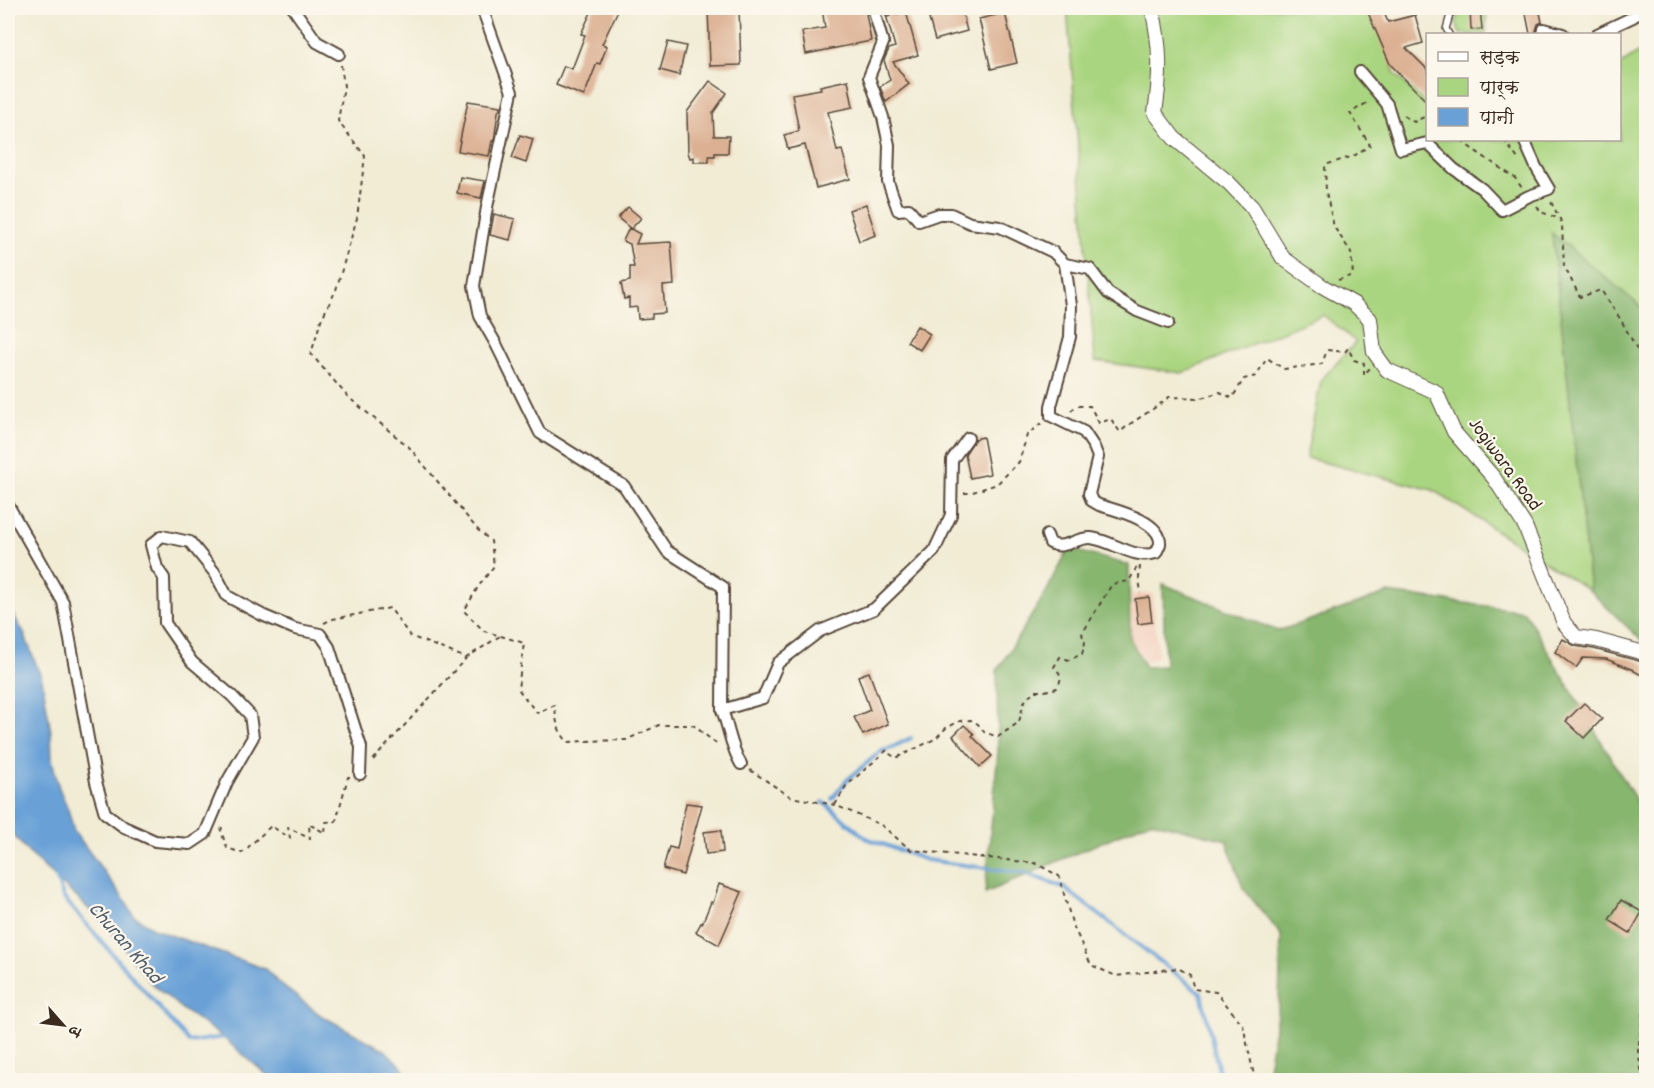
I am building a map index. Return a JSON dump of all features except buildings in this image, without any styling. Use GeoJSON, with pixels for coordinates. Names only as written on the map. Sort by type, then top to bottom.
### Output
{"type":"FeatureCollection","features":[{"type":"Feature","properties":{"kind":"street"},"geometry":{"type":"LineString","coordinates":[[293,8],[317,42],[339,54]]}},
{"type":"Feature","properties":{"kind":"street"},"geometry":{"type":"LineString","coordinates":[[482,8],[512,92],[487,207],[474,286],[480,315],[540,433],[624,486],[667,550],[723,587],[722,710],[735,754],[741,764]]}},
{"type":"Feature","properties":{"kind":"street"},"geometry":{"type":"LineString","coordinates":[[873,8],[883,43],[869,77],[890,145],[888,182],[898,210],[909,209],[920,222],[939,214],[951,214],[970,223],[1000,227],[1053,252],[1065,264],[1090,269],[1108,293],[1137,312],[1168,323]]}},
{"type":"Feature","properties":{"kind":"street"},"geometry":{"type":"LineString","coordinates":[[1152,8],[1160,53],[1155,113],[1174,138],[1229,183],[1252,207],[1283,258],[1354,304],[1370,319],[1374,352]]}},
{"type":"Feature","properties":{"kind":"street"},"geometry":{"type":"LineString","coordinates":[[1599,33],[1633,17],[1646,8]]}},
{"type":"Feature","properties":{"kind":"street"},"geometry":{"type":"LineString","coordinates":[[1543,33],[1544,29],[1559,33]]}},
{"type":"Feature","properties":{"kind":"street"},"geometry":{"type":"LineString","coordinates":[[1360,72],[1387,104],[1401,149],[1427,142],[1454,169],[1482,189],[1502,210],[1529,196],[1550,189],[1536,167],[1524,141]]}},
{"type":"Feature","properties":{"kind":"street"},"geometry":{"type":"LineString","coordinates":[[1047,535],[1050,543],[1056,546],[1062,546],[1073,540],[1090,538],[1134,554],[1156,553],[1160,543],[1153,528],[1145,522],[1092,501],[1089,494],[1098,457],[1094,447],[1084,432],[1051,416],[1051,406],[1070,337],[1071,305],[1065,264]]}},
{"type":"Feature","properties":{"kind":"street","name":"Jogiwara Road"},"geometry":{"type":"LineString","coordinates":[[1374,352],[1387,370],[1436,392],[1454,432],[1494,478],[1525,526],[1564,623],[1576,637],[1606,642],[1644,652],[1647,655]]}},
{"type":"Feature","properties":{"kind":"street"},"geometry":{"type":"LineString","coordinates":[[722,710],[763,698],[778,663],[820,631],[874,609],[934,551],[951,515],[952,460],[968,438]]}},
{"type":"Feature","properties":{"kind":"street"},"geometry":{"type":"LineString","coordinates":[[8,505],[63,602],[96,782],[105,813],[124,827],[155,841],[190,844],[205,834],[227,782],[253,737],[250,715],[232,696],[192,662],[165,623],[164,578],[157,568],[151,545],[162,536],[190,542],[215,573],[227,596],[294,629],[320,634],[329,646],[361,747],[360,774]]}},
{"type":"Feature","properties":{"kind":"lane"},"geometry":{"type":"LineString","coordinates":[[1448,33],[1446,29],[1452,8]]}},
{"type":"Feature","properties":{"kind":"path"},"geometry":{"type":"LineString","coordinates":[[877,20],[921,8]]}},
{"type":"Feature","properties":{"kind":"path"},"geometry":{"type":"LineString","coordinates":[[339,54],[344,86],[338,121],[365,156],[357,218],[336,291],[321,320],[311,354],[348,397],[410,447],[478,530],[491,541],[494,566],[464,611],[483,631],[524,644],[518,689],[537,713],[555,705],[560,732],[568,742],[626,740],[658,725],[693,725],[741,764],[791,797],[835,805],[881,825],[911,850],[1035,863],[1059,876],[1072,922],[1091,964],[1116,976],[1178,968],[1190,975],[1194,988],[1216,992],[1243,1025],[1255,1080]]}},
{"type":"Feature","properties":{"kind":"path"},"geometry":{"type":"LineString","coordinates":[[1323,286],[1353,275],[1351,252],[1334,227],[1326,192],[1325,165],[1354,156],[1370,145],[1350,113],[1373,99],[1414,122],[1426,116]]}},
{"type":"Feature","properties":{"kind":"path"},"geometry":{"type":"LineString","coordinates":[[1463,141],[1515,178],[1540,212],[1560,219]]}},
{"type":"Feature","properties":{"kind":"path"},"geometry":{"type":"LineString","coordinates":[[1505,141],[1518,159]]}},
{"type":"Feature","properties":{"kind":"path"},"geometry":{"type":"LineString","coordinates":[[1551,201],[1560,219],[1564,266],[1580,297],[1601,290],[1647,366]]}},
{"type":"Feature","properties":{"kind":"path"},"geometry":{"type":"LineString","coordinates":[[1071,411],[1076,406],[1090,406],[1099,423],[1112,419],[1120,432],[1169,397],[1201,398],[1220,392],[1232,398],[1244,379],[1256,376],[1267,358],[1284,369],[1322,364],[1327,350],[1345,352],[1348,348],[1354,360],[1364,363],[1364,375],[1369,369],[1378,368],[1374,352]]}},
{"type":"Feature","properties":{"kind":"path"},"geometry":{"type":"LineString","coordinates":[[952,492],[970,493],[997,484],[1019,462],[1028,435],[1051,416]]}},
{"type":"Feature","properties":{"kind":"path"},"geometry":{"type":"LineString","coordinates":[[1141,593],[1139,578],[1142,554]]}},
{"type":"Feature","properties":{"kind":"path"},"geometry":{"type":"LineString","coordinates":[[835,805],[846,786],[887,750],[896,758],[935,739],[946,728],[960,721],[970,720],[978,724],[984,732],[998,737],[1010,729],[1018,722],[1024,702],[1034,691],[1057,688],[1061,681],[1060,673],[1054,667],[1060,657],[1069,660],[1082,654],[1085,643],[1082,634],[1100,602],[1112,584],[1129,581],[1142,554]]}},
{"type":"Feature","properties":{"kind":"path"},"geometry":{"type":"LineString","coordinates":[[304,631],[333,618],[390,608],[410,636],[466,658]]}},
{"type":"Feature","properties":{"kind":"path"},"geometry":{"type":"LineString","coordinates":[[222,821],[221,831],[227,848],[242,853],[272,826],[290,838],[288,827],[310,839],[309,824],[325,833],[326,822],[336,821],[348,777],[360,774],[466,658],[500,636]]}},
{"type":"Feature","properties":{"kind":"path"},"geometry":{"type":"LineString","coordinates":[[1643,1080],[1638,1051],[1643,1012],[1647,1009]]}},
{"type":"Feature","properties":{"kind":"shaded area"},"geometry":{"type":"Polygon","coordinates":[[[1153,593],[1158,656],[1146,663],[1131,642],[1132,594],[1153,593]]]}},
{"type":"Feature","properties":{"kind":"green space"},"geometry":{"type":"Polygon","coordinates":[[[1067,8],[1370,8],[1395,74],[1426,104],[1426,141],[1621,141],[1621,64],[1641,51],[1646,87],[1646,311],[1552,234],[1590,591],[1433,490],[1306,458],[1321,380],[1356,342],[1323,315],[1182,373],[1095,361],[1067,8]]]}},
{"type":"Feature","properties":{"kind":"green space"},"geometry":{"type":"Polygon","coordinates":[[[1461,8],[1487,8],[1486,33],[1460,33],[1456,23],[1461,8]]]}},
{"type":"Feature","properties":{"kind":"green space"},"geometry":{"type":"Polygon","coordinates":[[[1552,233],[1646,311],[1646,645],[1590,591],[1552,233]]]}},
{"type":"Feature","properties":{"kind":"green space"},"geometry":{"type":"Polygon","coordinates":[[[1069,549],[1129,565],[1130,638],[1145,667],[1165,666],[1163,584],[1278,631],[1388,593],[1524,611],[1646,817],[1646,1080],[1266,1080],[1279,1003],[1281,935],[1243,888],[1226,840],[1150,821],[985,893],[998,751],[997,671],[1045,594],[1069,549]]]}},
{"type":"Feature","properties":{"kind":"water"},"geometry":{"type":"Polygon","coordinates":[[[8,606],[23,631],[42,679],[51,732],[52,760],[74,831],[134,916],[154,929],[265,969],[280,984],[322,1016],[385,1050],[401,1066],[410,1080],[273,1080],[220,1035],[183,1010],[151,983],[109,928],[29,853],[8,829],[8,606]]]}},
{"type":"Feature","properties":{"kind":"waterway"},"geometry":{"type":"LineString","coordinates":[[832,799],[846,781],[881,751],[911,738]]}},
{"type":"Feature","properties":{"kind":"waterway"},"geometry":{"type":"LineString","coordinates":[[823,802],[866,838],[926,860],[1025,873],[1063,887],[1201,993],[1221,1080]]}},
{"type":"Feature","properties":{"kind":"waterway","name":"Churan Khad"},"geometry":{"type":"LineString","coordinates":[[56,876],[63,897],[189,1042],[225,1037]]}}]}
